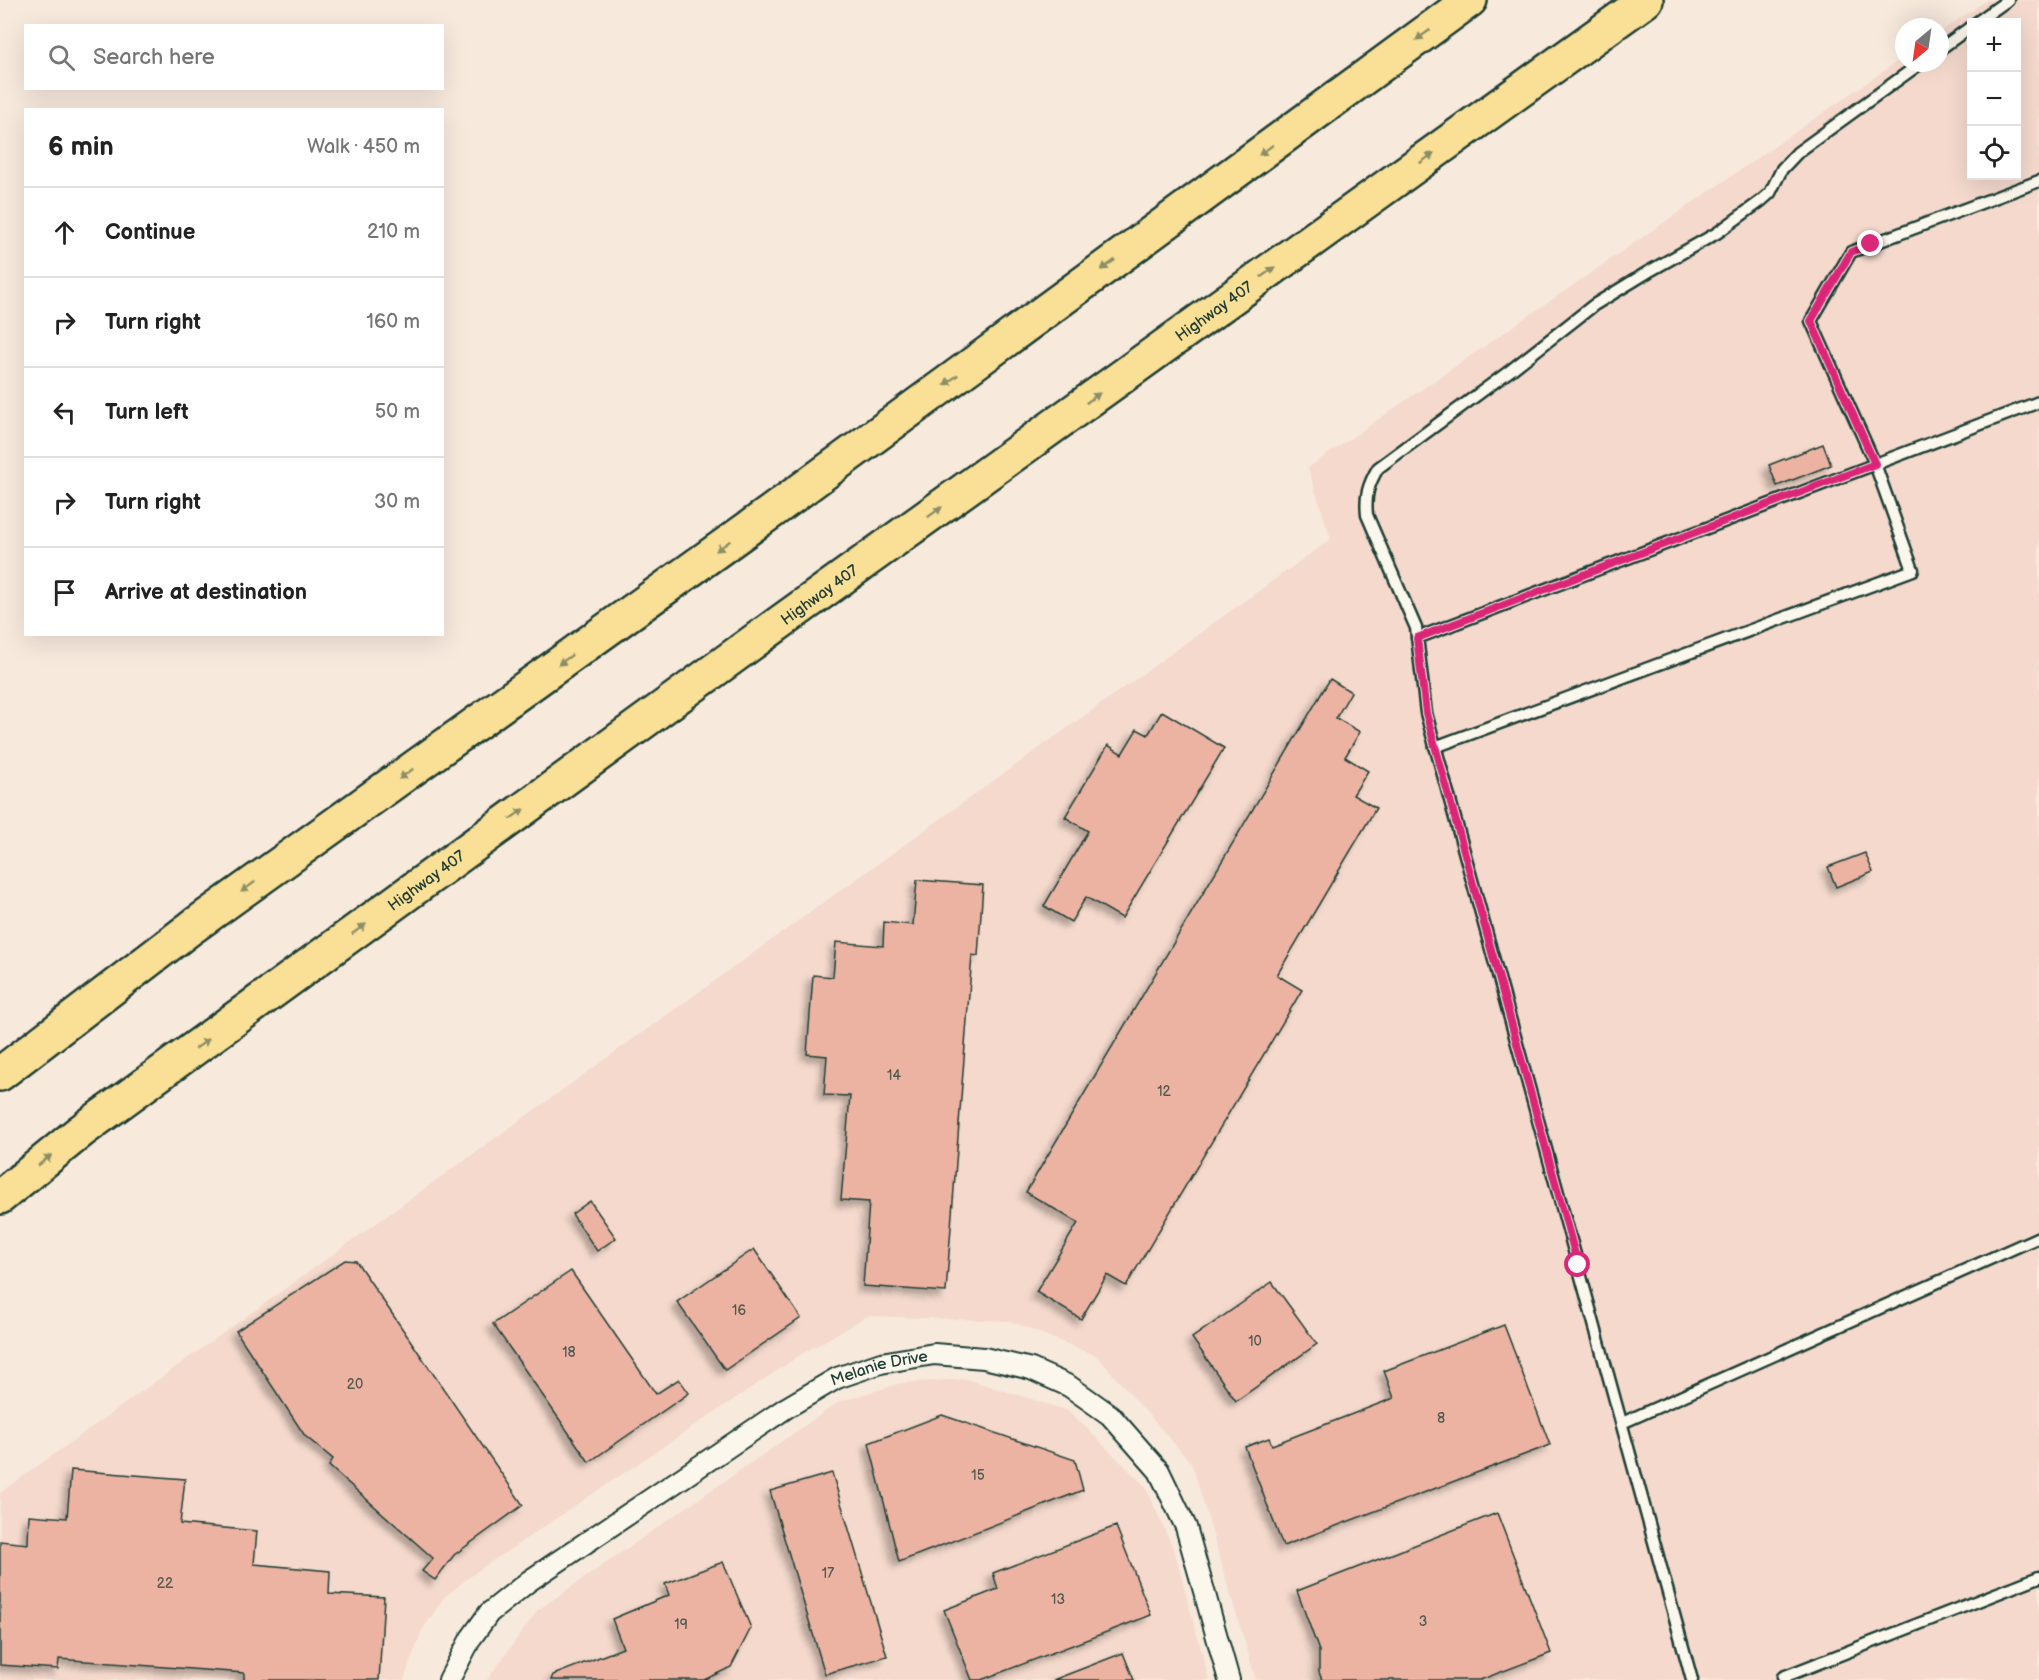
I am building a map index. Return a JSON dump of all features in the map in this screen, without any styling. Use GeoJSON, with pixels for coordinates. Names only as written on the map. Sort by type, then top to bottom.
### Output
{"type":"FeatureCollection","features":[{"type":"Feature","properties":{"kind":"highway"},"geometry":{"type":"LineString","coordinates":[[0,1074],[192,927],[771,512],[1470,0]]}},
{"type":"Feature","properties":{"kind":"highway","name":"Highway 407"},"geometry":{"type":"LineString","coordinates":[[0,1197],[81,1131],[782,621],[1646,0]]}},
{"type":"Feature","properties":{"kind":"street","name":"Melanie Drive"},"geometry":{"type":"LineString","coordinates":[[449,1680],[471,1638],[489,1613],[529,1581],[786,1408],[837,1378],[881,1363],[934,1354],[984,1358],[1031,1369],[1070,1386],[1110,1415],[1159,1471],[1186,1527],[1229,1680]]}},
{"type":"Feature","properties":{"kind":"lane"},"geometry":{"type":"LineString","coordinates":[[1983,18],[2008,0]]}},
{"type":"Feature","properties":{"kind":"lane"},"geometry":{"type":"LineString","coordinates":[[1949,42],[1967,29]]}},
{"type":"Feature","properties":{"kind":"lane"},"geometry":{"type":"LineString","coordinates":[[1692,1680],[1426,713],[1416,628],[1367,515],[1365,498],[1369,482],[1378,468],[1511,370],[1594,305],[1718,233],[1761,201],[1770,193],[1782,169],[1798,152],[1909,72]]}},
{"type":"Feature","properties":{"kind":"lane"},"geometry":{"type":"LineString","coordinates":[[1435,747],[1913,570],[1875,464],[1811,321],[1851,252],[2039,181]]}},
{"type":"Feature","properties":{"kind":"lane"},"geometry":{"type":"LineString","coordinates":[[1417,638],[2039,402]]}},
{"type":"Feature","properties":{"kind":"lane"},"geometry":{"type":"LineString","coordinates":[[1622,1423],[2039,1237]]}},
{"type":"Feature","properties":{"kind":"lane"},"geometry":{"type":"LineString","coordinates":[[1785,1680],[1784,1677],[2039,1577]]}},
{"type":"Feature","properties":{"kind":"shaded area"},"geometry":{"type":"Polygon","coordinates":[[[1987,0],[2039,0],[2039,1680],[1256,1680],[1192,1464],[1097,1356],[1010,1321],[867,1316],[797,1357],[476,1572],[444,1597],[421,1632],[404,1680],[0,1680],[0,1493],[1331,539],[1308,468],[1895,63],[1895,72],[1949,72],[1949,26],[1987,0]]]}},
{"type":"Feature","properties":{"kind":"shaded area"},"geometry":{"type":"Polygon","coordinates":[[[966,1379],[1069,1411],[1145,1486],[1175,1553],[1209,1680],[487,1680],[538,1610],[839,1402],[901,1383],[966,1379]]]}},
{"type":"Feature","properties":{"kind":"building"},"geometry":{"type":"Polygon","coordinates":[[[1823,444],[1831,465],[1777,486],[1769,465],[1823,444]]]}},
{"type":"Feature","properties":{"kind":"building"},"geometry":{"type":"Polygon","coordinates":[[[1330,679],[1351,692],[1336,718],[1360,732],[1345,757],[1368,771],[1353,795],[1376,808],[1277,975],[1302,990],[1126,1286],[1107,1275],[1081,1319],[1036,1292],[1078,1223],[1026,1192],[1330,679]]]}},
{"type":"Feature","properties":{"kind":"building"},"geometry":{"type":"Polygon","coordinates":[[[1162,711],[1224,748],[1122,918],[1086,897],[1071,922],[1044,906],[1088,831],[1065,817],[1108,745],[1122,754],[1137,729],[1148,735],[1162,711]]]}},
{"type":"Feature","properties":{"kind":"building"},"geometry":{"type":"Polygon","coordinates":[[[1865,853],[1873,872],[1836,887],[1828,867],[1865,853]]]}},
{"type":"Feature","properties":{"kind":"building"},"geometry":{"type":"Polygon","coordinates":[[[917,880],[983,885],[978,956],[972,955],[946,1292],[863,1286],[869,1202],[841,1200],[850,1096],[824,1095],[827,1056],[807,1054],[813,975],[833,977],[836,942],[883,946],[884,922],[913,925],[917,880]]]}},
{"type":"Feature","properties":{"kind":"building"},"geometry":{"type":"Polygon","coordinates":[[[590,1201],[616,1238],[597,1251],[572,1214],[590,1201]]]}},
{"type":"Feature","properties":{"kind":"building"},"geometry":{"type":"Polygon","coordinates":[[[754,1249],[801,1318],[725,1370],[677,1302],[754,1249]]]}},
{"type":"Feature","properties":{"kind":"building"},"geometry":{"type":"Polygon","coordinates":[[[345,1260],[356,1261],[523,1505],[454,1555],[435,1580],[422,1571],[433,1558],[329,1466],[333,1459],[305,1436],[236,1331],[345,1260]]]}},
{"type":"Feature","properties":{"kind":"building"},"geometry":{"type":"Polygon","coordinates":[[[571,1271],[656,1394],[679,1379],[689,1393],[589,1462],[493,1324],[571,1271]]]}},
{"type":"Feature","properties":{"kind":"building"},"geometry":{"type":"Polygon","coordinates":[[[1272,1282],[1317,1344],[1236,1401],[1192,1338],[1272,1282]]]}},
{"type":"Feature","properties":{"kind":"building"},"geometry":{"type":"Polygon","coordinates":[[[1504,1325],[1550,1445],[1283,1546],[1245,1447],[1269,1438],[1272,1445],[1394,1398],[1384,1371],[1504,1325]]]}},
{"type":"Feature","properties":{"kind":"building"},"geometry":{"type":"Polygon","coordinates":[[[942,1415],[1075,1460],[1083,1490],[899,1562],[869,1443],[942,1415]]]}},
{"type":"Feature","properties":{"kind":"building"},"geometry":{"type":"Polygon","coordinates":[[[71,1470],[185,1479],[180,1524],[257,1531],[254,1564],[330,1571],[329,1594],[384,1597],[379,1680],[244,1680],[244,1673],[59,1659],[58,1669],[0,1665],[0,1541],[28,1544],[29,1515],[67,1518],[71,1470]]]}},
{"type":"Feature","properties":{"kind":"building"},"geometry":{"type":"Polygon","coordinates":[[[832,1473],[887,1656],[825,1674],[770,1491],[832,1473]]]}},
{"type":"Feature","properties":{"kind":"building"},"geometry":{"type":"Polygon","coordinates":[[[1497,1513],[1551,1653],[1480,1680],[1322,1680],[1319,1672],[1319,1651],[1297,1591],[1497,1513]]]}},
{"type":"Feature","properties":{"kind":"building"},"geometry":{"type":"Polygon","coordinates":[[[1116,1526],[1151,1615],[981,1680],[972,1680],[944,1610],[998,1589],[993,1573],[1116,1526]]]}},
{"type":"Feature","properties":{"kind":"building"},"geometry":{"type":"Polygon","coordinates":[[[723,1562],[751,1628],[731,1667],[704,1680],[551,1680],[553,1675],[623,1648],[612,1619],[669,1595],[665,1584],[723,1562]]]}},
{"type":"Feature","properties":{"kind":"building"},"geometry":{"type":"Polygon","coordinates":[[[1123,1653],[1134,1680],[1053,1680],[1123,1653]]]}},
{"type":"Feature","properties":{"kind":"route"},"geometry":{"type":"LineString","coordinates":[[1578,1265],[1426,713],[1417,638],[1875,464],[1811,321],[1851,252],[1871,244]]}}]}
